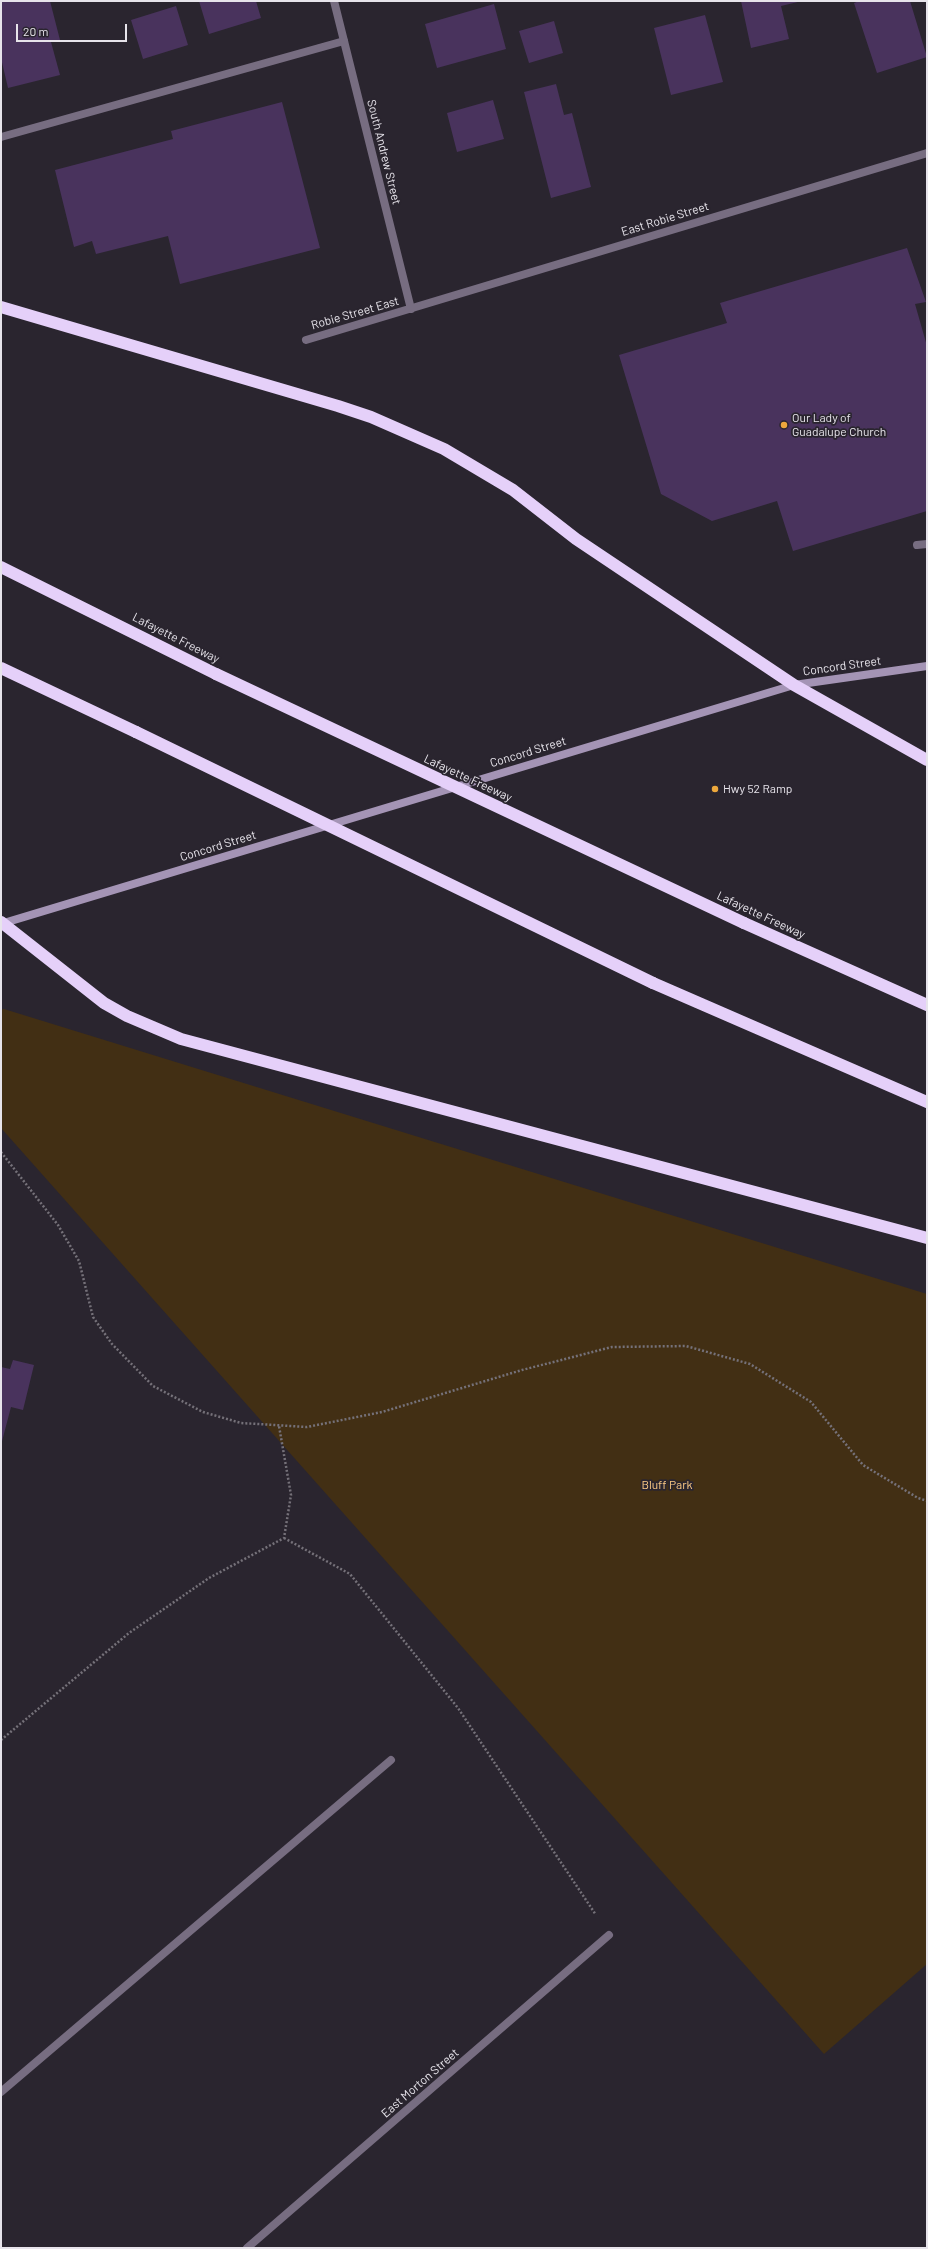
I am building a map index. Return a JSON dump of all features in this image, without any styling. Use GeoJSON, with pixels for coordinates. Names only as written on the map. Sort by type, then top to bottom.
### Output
{"type":"FeatureCollection","features":[{"type":"Feature","properties":{"kind":"highway"},"geometry":{"type":"LineString","coordinates":[[1,307],[338,406],[371,417],[444,449],[513,490],[576,539],[794,685],[927,760]]}},
{"type":"Feature","properties":{"kind":"highway","name":"Lafayette Freeway"},"geometry":{"type":"LineString","coordinates":[[1,567],[216,674],[744,923],[927,1005]]}},
{"type":"Feature","properties":{"kind":"highway"},"geometry":{"type":"LineString","coordinates":[[1,668],[653,983],[927,1102]]}},
{"type":"Feature","properties":{"kind":"highway"},"geometry":{"type":"LineString","coordinates":[[2,923],[104,1003],[127,1016],[181,1039],[927,1238]]}},
{"type":"Feature","properties":{"kind":"main road","name":"Concord Street"},"geometry":{"type":"LineString","coordinates":[[2,923],[794,685],[927,666]]}},
{"type":"Feature","properties":{"kind":"street","name":"South Andrew Street"},"geometry":{"type":"LineString","coordinates":[[334,1],[411,309]]}},
{"type":"Feature","properties":{"kind":"street"},"geometry":{"type":"LineString","coordinates":[[1,137],[344,41]]}},
{"type":"Feature","properties":{"kind":"street","name":"East Robie Street"},"geometry":{"type":"LineString","coordinates":[[411,309],[927,153]]}},
{"type":"Feature","properties":{"kind":"street","name":"Robie Street East"},"geometry":{"type":"LineString","coordinates":[[306,340],[411,309]]}},
{"type":"Feature","properties":{"kind":"street"},"geometry":{"type":"LineString","coordinates":[[917,545],[927,544]]}},
{"type":"Feature","properties":{"kind":"street"},"geometry":{"type":"LineString","coordinates":[[1,2092],[391,1760]]}},
{"type":"Feature","properties":{"kind":"street","name":"East Morton Street"},"geometry":{"type":"LineString","coordinates":[[247,2248],[609,1936]]}},
{"type":"Feature","properties":{"kind":"path"},"geometry":{"type":"LineString","coordinates":[[1,1152],[58,1225],[79,1261],[94,1317],[112,1344],[153,1386],[203,1412],[241,1423],[307,1427],[382,1412],[522,1370],[612,1347],[686,1346],[750,1364],[811,1402],[863,1465],[918,1498],[927,1501]]}},
{"type":"Feature","properties":{"kind":"path"},"geometry":{"type":"LineString","coordinates":[[279,1426],[291,1495],[284,1538]]}},
{"type":"Feature","properties":{"kind":"path"},"geometry":{"type":"LineString","coordinates":[[1,1740],[129,1633],[209,1578],[284,1538]]}},
{"type":"Feature","properties":{"kind":"path"},"geometry":{"type":"LineString","coordinates":[[284,1538],[350,1574],[458,1708],[609,1936]]}},
{"type":"Feature","properties":{"kind":"green space","name":"Bluff Park"},"geometry":{"type":"Polygon","coordinates":[[[4,1009],[927,1294],[927,1964],[824,2054],[1,1128],[1,1010],[4,1009]]]}},
{"type":"Feature","properties":{"kind":"building"},"geometry":{"type":"Polygon","coordinates":[[[1,1],[50,1],[60,40],[51,42],[60,75],[8,88],[1,58],[1,1]]]}},
{"type":"Feature","properties":{"kind":"building"},"geometry":{"type":"Polygon","coordinates":[[[199,1],[256,1],[261,18],[209,34],[199,1]]]}},
{"type":"Feature","properties":{"kind":"building"},"geometry":{"type":"Polygon","coordinates":[[[741,1],[802,1],[781,6],[789,39],[751,48],[741,1]]]}},
{"type":"Feature","properties":{"kind":"building"},"geometry":{"type":"Polygon","coordinates":[[[859,1],[910,1],[927,57],[877,73],[854,3],[859,1]]]}},
{"type":"Feature","properties":{"kind":"building"},"geometry":{"type":"Polygon","coordinates":[[[494,4],[506,49],[437,68],[425,24],[494,4]]]}},
{"type":"Feature","properties":{"kind":"building"},"geometry":{"type":"Polygon","coordinates":[[[176,6],[188,45],[143,59],[131,20],[176,6]]]}},
{"type":"Feature","properties":{"kind":"building"},"geometry":{"type":"Polygon","coordinates":[[[705,15],[723,82],[671,95],[654,28],[705,15]]]}},
{"type":"Feature","properties":{"kind":"building"},"geometry":{"type":"Polygon","coordinates":[[[554,21],[563,53],[529,63],[519,31],[554,21]]]}},
{"type":"Feature","properties":{"kind":"building"},"geometry":{"type":"Polygon","coordinates":[[[556,84],[564,115],[572,113],[591,187],[551,198],[524,92],[556,84]]]}},
{"type":"Feature","properties":{"kind":"building"},"geometry":{"type":"Polygon","coordinates":[[[493,100],[504,139],[457,152],[447,113],[493,100]]]}},
{"type":"Feature","properties":{"kind":"building"},"geometry":{"type":"Polygon","coordinates":[[[282,102],[320,248],[180,284],[168,236],[96,254],[92,241],[74,247],[55,170],[173,139],[171,131],[282,102]]]}},
{"type":"Feature","properties":{"kind":"building","name":"Our Lady of Guadalupe Church"},"geometry":{"type":"Polygon","coordinates":[[[907,248],[926,302],[915,304],[927,346],[927,511],[793,551],[777,501],[712,521],[661,494],[619,355],[727,323],[720,303],[907,248]]]}},
{"type":"Feature","properties":{"kind":"building"},"geometry":{"type":"Polygon","coordinates":[[[13,1360],[34,1365],[23,1410],[11,1407],[1,1445],[1,1367],[10,1369],[13,1360]]]}},
{"type":"Feature","properties":{"kind":"place","name":"Our Lady of Guadalupe Church"},"geometry":{"type":"Point","coordinates":[784,425]}},
{"type":"Feature","properties":{"kind":"place","name":"Hwy 52 Ramp"},"geometry":{"type":"Point","coordinates":[715,789]}}]}
